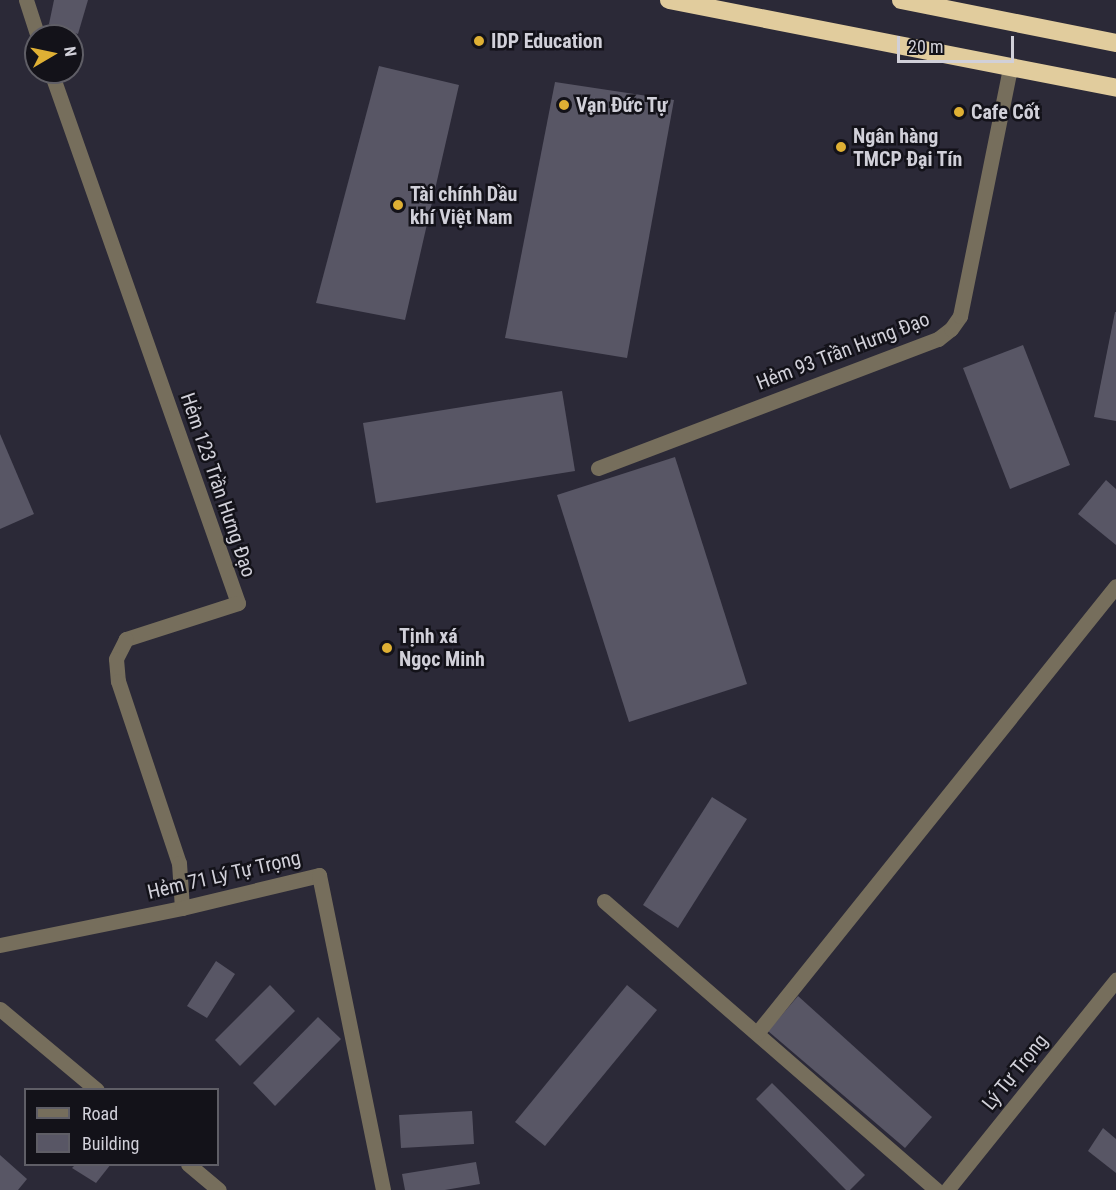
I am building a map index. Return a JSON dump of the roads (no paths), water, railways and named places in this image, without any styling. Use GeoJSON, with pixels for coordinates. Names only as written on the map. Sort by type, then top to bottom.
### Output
{"type":"FeatureCollection","features":[{"type":"Feature","properties":{"kind":"highway"},"geometry":{"type":"LineString","coordinates":[[669,0],[1116,88]]}},
{"type":"Feature","properties":{"kind":"highway"},"geometry":{"type":"LineString","coordinates":[[901,0],[1116,43]]}},
{"type":"Feature","properties":{"kind":"street"},"geometry":{"type":"LineString","coordinates":[[26,0],[34,24]]}},
{"type":"Feature","properties":{"kind":"street","name":"Hẻm 93 Trần Hưng Đạo"},"geometry":{"type":"LineString","coordinates":[[598,468],[938,339],[951,329],[960,316],[1010,67]]}},
{"type":"Feature","properties":{"kind":"street","name":"Hẻm 123 Trần Hưng Đạo"},"geometry":{"type":"LineString","coordinates":[[55,84],[238,603],[126,639],[116,659],[118,681],[179,863],[182,908]]}},
{"type":"Feature","properties":{"kind":"street"},"geometry":{"type":"LineString","coordinates":[[757,1033],[1116,586]]}},
{"type":"Feature","properties":{"kind":"street","name":"Hẻm 71 Lý Tự Trọng"},"geometry":{"type":"LineString","coordinates":[[0,945],[182,908],[319,875],[383,1190]]}},
{"type":"Feature","properties":{"kind":"street"},"geometry":{"type":"LineString","coordinates":[[604,900],[936,1190]]}},
{"type":"Feature","properties":{"kind":"street","name":"Lý Tự Trọng"},"geometry":{"type":"LineString","coordinates":[[947,1190],[1116,980]]}},
{"type":"Feature","properties":{"kind":"street"},"geometry":{"type":"LineString","coordinates":[[0,1009],[96,1088]]}},
{"type":"Feature","properties":{"kind":"street"},"geometry":{"type":"LineString","coordinates":[[190,1166],[219,1190]]}},
{"type":"Feature","properties":{"kind":"place","name":"IDP Education"},"geometry":{"type":"Point","coordinates":[479,41]}},
{"type":"Feature","properties":{"kind":"place","name":"Vạn Đức Tự"},"geometry":{"type":"Point","coordinates":[564,105]}},
{"type":"Feature","properties":{"kind":"place","name":"Cafe Cốt"},"geometry":{"type":"Point","coordinates":[959,112]}},
{"type":"Feature","properties":{"kind":"place","name":"Ngân hàng TMCP Đại Tín"},"geometry":{"type":"Point","coordinates":[841,147]}},
{"type":"Feature","properties":{"kind":"place","name":"Tài chính Dầu khí Việt Nam"},"geometry":{"type":"Point","coordinates":[398,205]}},
{"type":"Feature","properties":{"kind":"place","name":"Tịnh xá Ngọc Minh"},"geometry":{"type":"Point","coordinates":[387,648]}}]}
